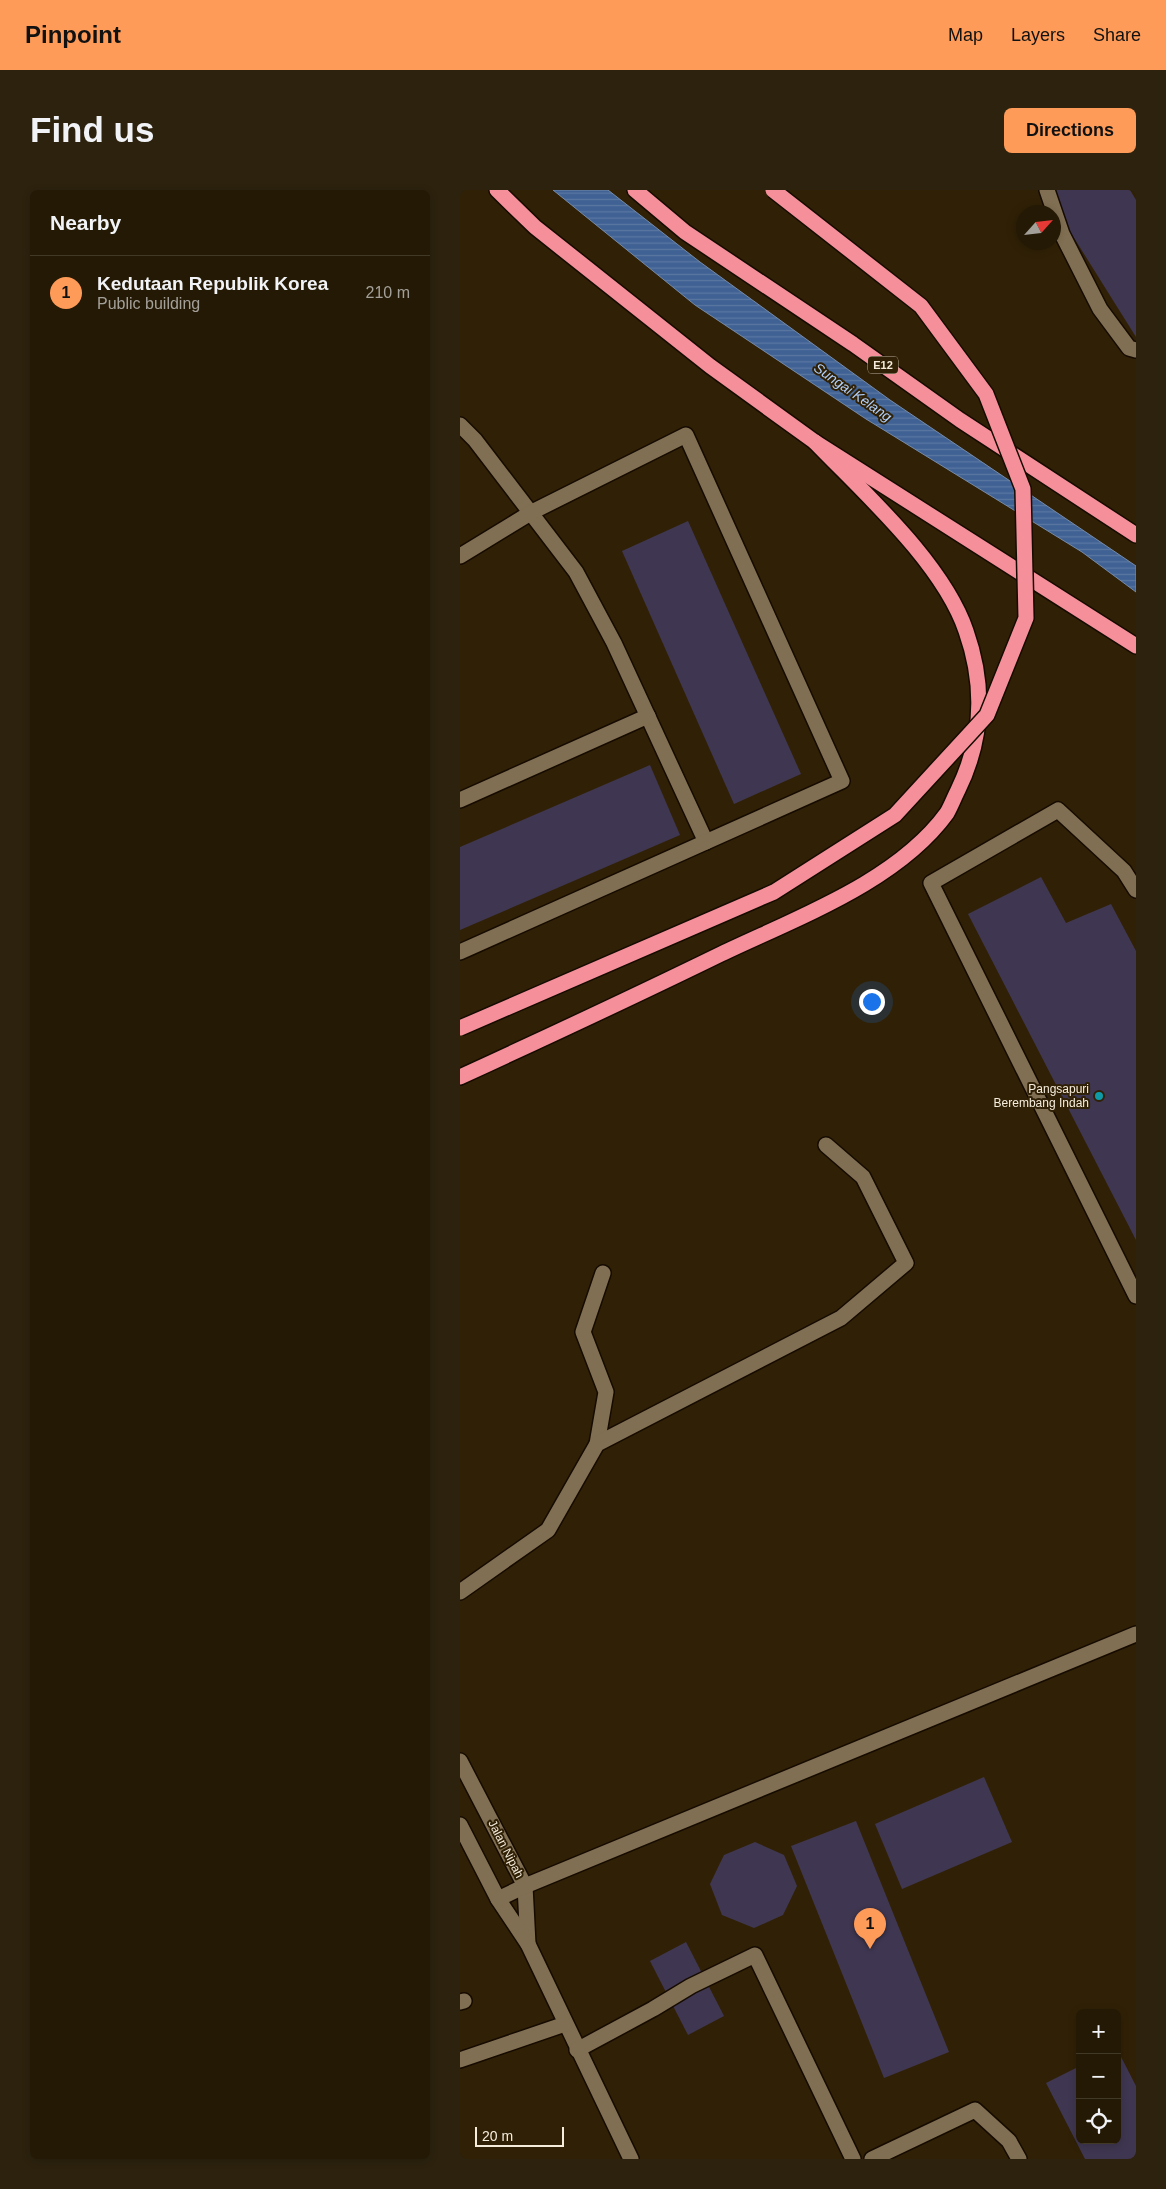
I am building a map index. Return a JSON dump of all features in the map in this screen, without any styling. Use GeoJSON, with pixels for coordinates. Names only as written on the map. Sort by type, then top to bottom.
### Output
{"type":"FeatureCollection","features":[{"type":"Feature","properties":{"kind":"highway"},"geometry":{"type":"LineString","coordinates":[[497,190],[535,226],[702,360],[815,442],[1136,646]]}},
{"type":"Feature","properties":{"kind":"highway","name":"E12"},"geometry":{"type":"LineString","coordinates":[[635,190],[685,232],[853,344],[960,420],[1136,535]]}},
{"type":"Feature","properties":{"kind":"highway"},"geometry":{"type":"LineString","coordinates":[[460,1028],[774,892],[895,815],[987,716],[1026,618],[1023,489],[986,394],[921,306],[773,190]]}},
{"type":"Feature","properties":{"kind":"highway"},"geometry":{"type":"LineString","coordinates":[[460,1077],[604,1011],[862,887],[914,848],[947,812],[969,768],[980,721],[978,678],[966,630],[943,585],[901,532],[815,442]]}},
{"type":"Feature","properties":{"kind":"street"},"geometry":{"type":"LineString","coordinates":[[1047,190],[1062,234],[1100,309],[1129,348],[1136,350]]}},
{"type":"Feature","properties":{"kind":"street"},"geometry":{"type":"LineString","coordinates":[[460,425],[475,440],[532,512],[576,572],[614,643],[706,842]]}},
{"type":"Feature","properties":{"kind":"street"},"geometry":{"type":"LineString","coordinates":[[460,556],[532,512],[686,435],[842,781],[460,952]]}},
{"type":"Feature","properties":{"kind":"street"},"geometry":{"type":"LineString","coordinates":[[460,800],[648,716]]}},
{"type":"Feature","properties":{"kind":"street"},"geometry":{"type":"LineString","coordinates":[[1136,890],[1124,871],[1058,810],[931,883],[1136,1296]]}},
{"type":"Feature","properties":{"kind":"street"},"geometry":{"type":"LineString","coordinates":[[597,1444],[841,1318],[906,1263],[863,1177],[826,1145]]}},
{"type":"Feature","properties":{"kind":"street"},"geometry":{"type":"LineString","coordinates":[[460,1592],[548,1530],[597,1444],[606,1392],[583,1332],[603,1273]]}},
{"type":"Feature","properties":{"kind":"street"},"geometry":{"type":"LineString","coordinates":[[498,1900],[525,1886],[1136,1634]]}},
{"type":"Feature","properties":{"kind":"street","name":"Jalan Nipah"},"geometry":{"type":"LineString","coordinates":[[460,1761],[525,1886],[528,1944]]}},
{"type":"Feature","properties":{"kind":"street","name":"Jalan Nipah"},"geometry":{"type":"LineString","coordinates":[[460,1826],[498,1900],[528,1944],[577,2050],[631,2159]]}},
{"type":"Feature","properties":{"kind":"street"},"geometry":{"type":"LineString","coordinates":[[577,2050],[654,2009],[691,1986],[755,1955],[853,2159]]}},
{"type":"Feature","properties":{"kind":"street"},"geometry":{"type":"LineString","coordinates":[[460,2060],[565,2024]]}},
{"type":"Feature","properties":{"kind":"street"},"geometry":{"type":"LineString","coordinates":[[872,2159],[976,2110],[1009,2141],[1019,2159]]}},
{"type":"Feature","properties":{"kind":"water","name":"Sungai Kelang"},"geometry":{"type":"Polygon","coordinates":[[[553,190],[608,190],[700,262],[890,400],[1136,566],[1136,592],[1082,552],[866,419],[695,305],[553,190]]]}},
{"type":"Feature","properties":{"kind":"building"},"geometry":{"type":"Polygon","coordinates":[[[1044,190],[1130,190],[1136,200],[1136,337],[1061,217],[1061,205],[1053,205],[1044,190]]]}},
{"type":"Feature","properties":{"kind":"building"},"geometry":{"type":"Polygon","coordinates":[[[688,521],[801,774],[734,804],[622,551],[688,521]]]}},
{"type":"Feature","properties":{"kind":"building"},"geometry":{"type":"Polygon","coordinates":[[[650,765],[680,835],[460,930],[460,847],[650,765]]]}},
{"type":"Feature","properties":{"kind":"building","name":"Pangsapuri Berembang Indah"},"geometry":{"type":"Polygon","coordinates":[[[1041,877],[1066,923],[1111,904],[1136,951],[1136,1240],[968,914],[1041,877]]]}},
{"type":"Feature","properties":{"kind":"building"},"geometry":{"type":"Polygon","coordinates":[[[984,1777],[1012,1842],[902,1889],[875,1824],[984,1777]]]}},
{"type":"Feature","properties":{"kind":"building"},"geometry":{"type":"Polygon","coordinates":[[[856,1821],[949,2052],[884,2078],[791,1846],[856,1821]]]}},
{"type":"Feature","properties":{"kind":"building"},"geometry":{"type":"Polygon","coordinates":[[[755,1842],[784,1855],[797,1886],[783,1915],[754,1928],[722,1915],[710,1884],[724,1855],[755,1842]]]}},
{"type":"Feature","properties":{"kind":"building"},"geometry":{"type":"Polygon","coordinates":[[[686,1942],[724,2016],[688,2035],[650,1961],[686,1942]]]}},
{"type":"Feature","properties":{"kind":"building"},"geometry":{"type":"Polygon","coordinates":[[[1121,2057],[1136,2086],[1136,2159],[1085,2159],[1077,2144],[1121,2144],[1121,2057]]]}},
{"type":"Feature","properties":{"kind":"building"},"geometry":{"type":"Polygon","coordinates":[[[1076,2068],[1076,2141],[1046,2083],[1076,2068]]]}},
{"type":"Feature","properties":{"kind":"place","name":"Pangsapuri Berembang Indah"},"geometry":{"type":"Point","coordinates":[1099,1096]}},
{"type":"Feature","properties":{"kind":"place","name":"Kedutaan Republik Korea"},"geometry":{"type":"Point","coordinates":[870,1949]}}]}
